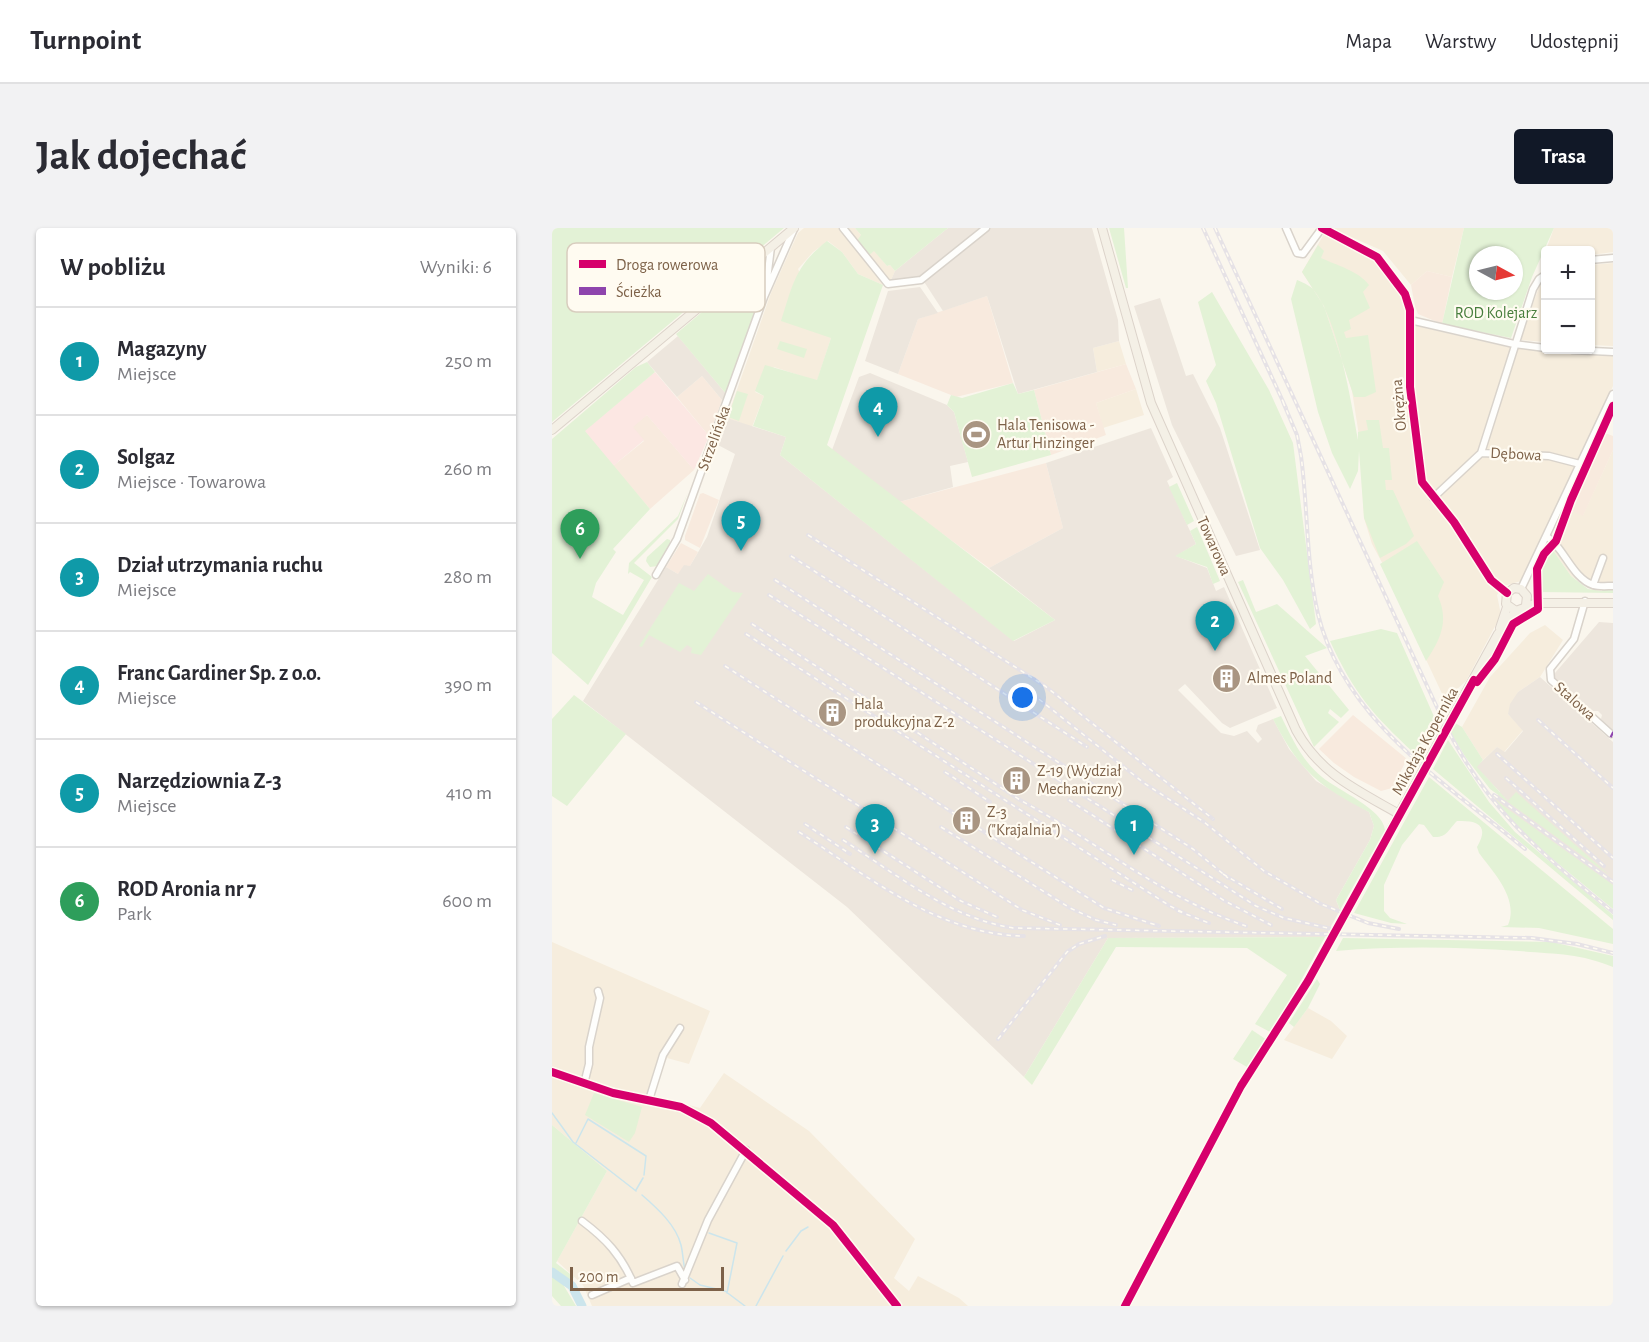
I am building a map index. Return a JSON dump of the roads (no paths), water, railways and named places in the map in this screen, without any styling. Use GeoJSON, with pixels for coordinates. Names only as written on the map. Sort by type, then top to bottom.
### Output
{"type":"FeatureCollection","features":[{"type":"Feature","properties":{"kind":"main road"},"geometry":{"type":"LineString","coordinates":[[765,252],[794,228]]}},
{"type":"Feature","properties":{"kind":"main road","name":"Towarowa"},"geometry":{"type":"LineString","coordinates":[[1102,228],[1151,403],[1296,730],[1309,752],[1322,766],[1399,814]]}},
{"type":"Feature","properties":{"kind":"main road"},"geometry":{"type":"LineString","coordinates":[[552,430],[693,312]]}},
{"type":"Feature","properties":{"kind":"main road"},"geometry":{"type":"LineString","coordinates":[[1562,601],[1514,588],[1507,593],[1505,600],[1508,606],[1516,611],[1526,605],[1562,601],[1613,603]]}},
{"type":"Feature","properties":{"kind":"main road"},"geometry":{"type":"LineString","coordinates":[[1524,592],[1526,605]]}},
{"type":"Feature","properties":{"kind":"main road","name":"Mikołaja Kopernika"},"geometry":{"type":"LineString","coordinates":[[1399,814],[1498,634],[1508,606]]}},
{"type":"Feature","properties":{"kind":"main road","name":"Mikołaja Kopernika"},"geometry":{"type":"LineString","coordinates":[[1498,634],[1516,611]]}},
{"type":"Feature","properties":{"kind":"street","name":"Strzelińska"},"geometry":{"type":"LineString","coordinates":[[765,295],[794,228]]}},
{"type":"Feature","properties":{"kind":"street"},"geometry":{"type":"LineString","coordinates":[[843,228],[888,284],[921,280],[986,228]]}},
{"type":"Feature","properties":{"kind":"street"},"geometry":{"type":"LineString","coordinates":[[1286,228],[1297,253],[1303,254],[1322,228]]}},
{"type":"Feature","properties":{"kind":"street","name":"Okrężna"},"geometry":{"type":"LineString","coordinates":[[1322,228],[1334,236],[1364,248],[1377,257],[1405,294],[1409,302],[1409,365],[1417,460],[1422,482],[1454,522],[1491,580],[1507,593]]}},
{"type":"Feature","properties":{"kind":"street"},"geometry":{"type":"LineString","coordinates":[[771,247],[782,258]]}},
{"type":"Feature","properties":{"kind":"street","name":"Strzelińska"},"geometry":{"type":"LineString","coordinates":[[765,291],[771,247]]}},
{"type":"Feature","properties":{"kind":"street"},"geometry":{"type":"LineString","coordinates":[[1595,260],[1613,258]]}},
{"type":"Feature","properties":{"kind":"street"},"geometry":{"type":"LineString","coordinates":[[765,265],[769,268]]}},
{"type":"Feature","properties":{"kind":"street"},"geometry":{"type":"LineString","coordinates":[[1481,453],[1514,344],[1535,283],[1541,278]]}},
{"type":"Feature","properties":{"kind":"street","name":"Strzelińska"},"geometry":{"type":"LineString","coordinates":[[656,575],[677,539],[759,312]]}},
{"type":"Feature","properties":{"kind":"street"},"geometry":{"type":"LineString","coordinates":[[1410,320],[1514,344],[1541,347]]}},
{"type":"Feature","properties":{"kind":"street"},"geometry":{"type":"LineString","coordinates":[[1595,351],[1613,352]]}},
{"type":"Feature","properties":{"kind":"street"},"geometry":{"type":"LineString","coordinates":[[1524,592],[1546,536],[1613,394]]}},
{"type":"Feature","properties":{"kind":"street","name":"Dębowa"},"geometry":{"type":"LineString","coordinates":[[1433,498],[1481,453],[1549,456],[1580,464]]}},
{"type":"Feature","properties":{"kind":"street"},"geometry":{"type":"LineString","coordinates":[[1546,536],[1556,541],[1581,577],[1593,585],[1613,586]]}},
{"type":"Feature","properties":{"kind":"street"},"geometry":{"type":"LineString","coordinates":[[1593,585],[1603,558]]}},
{"type":"Feature","properties":{"kind":"street","name":"Stalowa"},"geometry":{"type":"LineString","coordinates":[[1585,601],[1574,639],[1550,669],[1549,674],[1551,680],[1611,734]]}},
{"type":"Feature","properties":{"kind":"street"},"geometry":{"type":"LineString","coordinates":[[1125,1306],[1241,1086],[1308,981],[1399,814]]}},
{"type":"Feature","properties":{"kind":"street"},"geometry":{"type":"LineString","coordinates":[[584,1084],[589,1064],[589,1047],[600,998],[598,991]]}},
{"type":"Feature","properties":{"kind":"street"},"geometry":{"type":"LineString","coordinates":[[649,1100],[663,1055],[680,1028]]}},
{"type":"Feature","properties":{"kind":"street"},"geometry":{"type":"LineString","coordinates":[[552,1072],[584,1084],[679,1107],[698,1116],[746,1150],[833,1226],[897,1306]]}},
{"type":"Feature","properties":{"kind":"street"},"geometry":{"type":"LineString","coordinates":[[582,1221],[609,1242],[625,1262],[633,1283],[677,1266],[683,1282],[708,1220],[746,1150]]}},
{"type":"Feature","properties":{"kind":"street"},"geometry":{"type":"LineString","coordinates":[[592,1294],[631,1278]]}},
{"type":"Feature","properties":{"kind":"waterway"},"geometry":{"type":"LineString","coordinates":[[552,1113],[573,1142],[636,1191]]}},
{"type":"Feature","properties":{"kind":"waterway"},"geometry":{"type":"LineString","coordinates":[[576,1143],[588,1119],[646,1156],[644,1175]]}},
{"type":"Feature","properties":{"kind":"waterway"},"geometry":{"type":"LineString","coordinates":[[636,1190],[643,1178]]}},
{"type":"Feature","properties":{"kind":"waterway"},"geometry":{"type":"LineString","coordinates":[[642,1195],[660,1211],[675,1231],[681,1245],[685,1270]]}},
{"type":"Feature","properties":{"kind":"waterway"},"geometry":{"type":"LineString","coordinates":[[786,1251],[801,1231],[808,1227]]}},
{"type":"Feature","properties":{"kind":"waterway"},"geometry":{"type":"LineString","coordinates":[[709,1233],[737,1243],[727,1293]]}},
{"type":"Feature","properties":{"kind":"waterway"},"geometry":{"type":"LineString","coordinates":[[756,1306],[783,1256]]}},
{"type":"Feature","properties":{"kind":"waterway"},"geometry":{"type":"LineString","coordinates":[[552,1272],[572,1286],[582,1306]]}},
{"type":"Feature","properties":{"kind":"waterway"},"geometry":{"type":"LineString","coordinates":[[690,1278],[700,1285],[725,1291],[745,1306]]}},
{"type":"Feature","properties":{"kind":"railway"},"geometry":{"type":"LineString","coordinates":[[1203,228],[1286,408]]}},
{"type":"Feature","properties":{"kind":"railway"},"geometry":{"type":"LineString","coordinates":[[1215,228],[1457,748],[1475,776],[1515,825],[1560,868],[1613,912]]}},
{"type":"Feature","properties":{"kind":"railway"},"geometry":{"type":"LineString","coordinates":[[1283,402],[1297,435],[1314,595],[1331,652],[1350,687],[1374,718],[1402,747],[1525,849]]}},
{"type":"Feature","properties":{"kind":"railway"},"geometry":{"type":"LineString","coordinates":[[808,535],[1045,686],[1213,819]]}},
{"type":"Feature","properties":{"kind":"railway"},"geometry":{"type":"LineString","coordinates":[[791,556],[1087,747]]}},
{"type":"Feature","properties":{"kind":"railway"},"geometry":{"type":"LineString","coordinates":[[775,580],[1193,849],[1228,878]]}},
{"type":"Feature","properties":{"kind":"railway"},"geometry":{"type":"LineString","coordinates":[[769,595],[1256,906],[1284,918],[1332,929]]}},
{"type":"Feature","properties":{"kind":"railway"},"geometry":{"type":"LineString","coordinates":[[752,624],[1020,800],[1130,868],[1186,900],[1246,926]]}},
{"type":"Feature","properties":{"kind":"railway"},"geometry":{"type":"LineString","coordinates":[[746,634],[1170,906],[1186,914]]}},
{"type":"Feature","properties":{"kind":"railway"},"geometry":{"type":"LineString","coordinates":[[725,666],[955,814]]}},
{"type":"Feature","properties":{"kind":"railway"},"geometry":{"type":"LineString","coordinates":[[1025,688],[1144,783],[1204,822],[1264,871],[1321,904],[1368,923],[1399,929]]}},
{"type":"Feature","properties":{"kind":"railway"},"geometry":{"type":"LineString","coordinates":[[696,702],[1022,910],[1060,925]]}},
{"type":"Feature","properties":{"kind":"railway"},"geometry":{"type":"LineString","coordinates":[[1538,720],[1613,788]]}},
{"type":"Feature","properties":{"kind":"railway"},"geometry":{"type":"LineString","coordinates":[[1497,754],[1613,858]]}},
{"type":"Feature","properties":{"kind":"railway"},"geometry":{"type":"LineString","coordinates":[[945,772],[990,802]]}},
{"type":"Feature","properties":{"kind":"railway"},"geometry":{"type":"LineString","coordinates":[[1506,778],[1604,866]]}},
{"type":"Feature","properties":{"kind":"railway"},"geometry":{"type":"LineString","coordinates":[[1494,795],[1613,882]]}},
{"type":"Feature","properties":{"kind":"railway"},"geometry":{"type":"LineString","coordinates":[[1069,800],[1225,901],[1271,925]]}},
{"type":"Feature","properties":{"kind":"railway"},"geometry":{"type":"LineString","coordinates":[[805,824],[850,854]]}},
{"type":"Feature","properties":{"kind":"railway"},"geometry":{"type":"LineString","coordinates":[[846,827],[961,901],[997,917]]}},
{"type":"Feature","properties":{"kind":"railway"},"geometry":{"type":"LineString","coordinates":[[941,827],[1070,908],[1096,920],[1116,925]]}},
{"type":"Feature","properties":{"kind":"railway"},"geometry":{"type":"LineString","coordinates":[[978,828],[1104,908],[1159,926]]}},
{"type":"Feature","properties":{"kind":"railway"},"geometry":{"type":"LineString","coordinates":[[799,832],[879,884],[934,915],[963,926],[993,933],[1024,936]]}},
{"type":"Feature","properties":{"kind":"railway"},"geometry":{"type":"LineString","coordinates":[[843,840],[945,905],[989,923],[1013,928],[1532,938],[1577,944],[1613,953]]}},
{"type":"Feature","properties":{"kind":"railway"},"geometry":{"type":"LineString","coordinates":[[1223,874],[1282,909]]}},
{"type":"Feature","properties":{"kind":"railway"},"geometry":{"type":"LineString","coordinates":[[1112,880],[1132,890]]}},
{"type":"Feature","properties":{"kind":"railway"},"geometry":{"type":"LineString","coordinates":[[1178,911],[1209,923]]}},
{"type":"Feature","properties":{"kind":"railway"},"geometry":{"type":"LineString","coordinates":[[998,1039],[1067,952],[1079,944],[1105,936]]}},
{"type":"Feature","properties":{"kind":"place","name":"Hala Tenisowa - Artur Hinzinger"},"geometry":{"type":"Point","coordinates":[976,434]}},
{"type":"Feature","properties":{"kind":"place","name":"Franc Gardiner Sp. z o.o."},"geometry":{"type":"Point","coordinates":[878,437]}},
{"type":"Feature","properties":{"kind":"place","name":"Narzędziownia Z-3"},"geometry":{"type":"Point","coordinates":[741,551]}},
{"type":"Feature","properties":{"kind":"place","name":"ROD Aronia nr 7"},"geometry":{"type":"Point","coordinates":[580,559]}},
{"type":"Feature","properties":{"kind":"place","name":"Solgaz"},"geometry":{"type":"Point","coordinates":[1215,651]}},
{"type":"Feature","properties":{"kind":"place","name":"Almes Poland"},"geometry":{"type":"Point","coordinates":[1226,678]}},
{"type":"Feature","properties":{"kind":"place","name":"Hala produkcyjna Z-2"},"geometry":{"type":"Point","coordinates":[833,713]}},
{"type":"Feature","properties":{"kind":"place","name":"Z-19 (Wydział Mechaniczny)"},"geometry":{"type":"Point","coordinates":[1016,780]}},
{"type":"Feature","properties":{"kind":"place","name":"Z-3 (\"Krajalnia\")"},"geometry":{"type":"Point","coordinates":[966,821]}},
{"type":"Feature","properties":{"kind":"place","name":"Dział utrzymania ruchu"},"geometry":{"type":"Point","coordinates":[875,854]}},
{"type":"Feature","properties":{"kind":"place","name":"Magazyny"},"geometry":{"type":"Point","coordinates":[1134,855]}},
{"type":"Feature","properties":{"kind":"park label","name":"ROD Kolejarz"},"geometry":{"type":"Point","coordinates":[1496,313]}}]}
